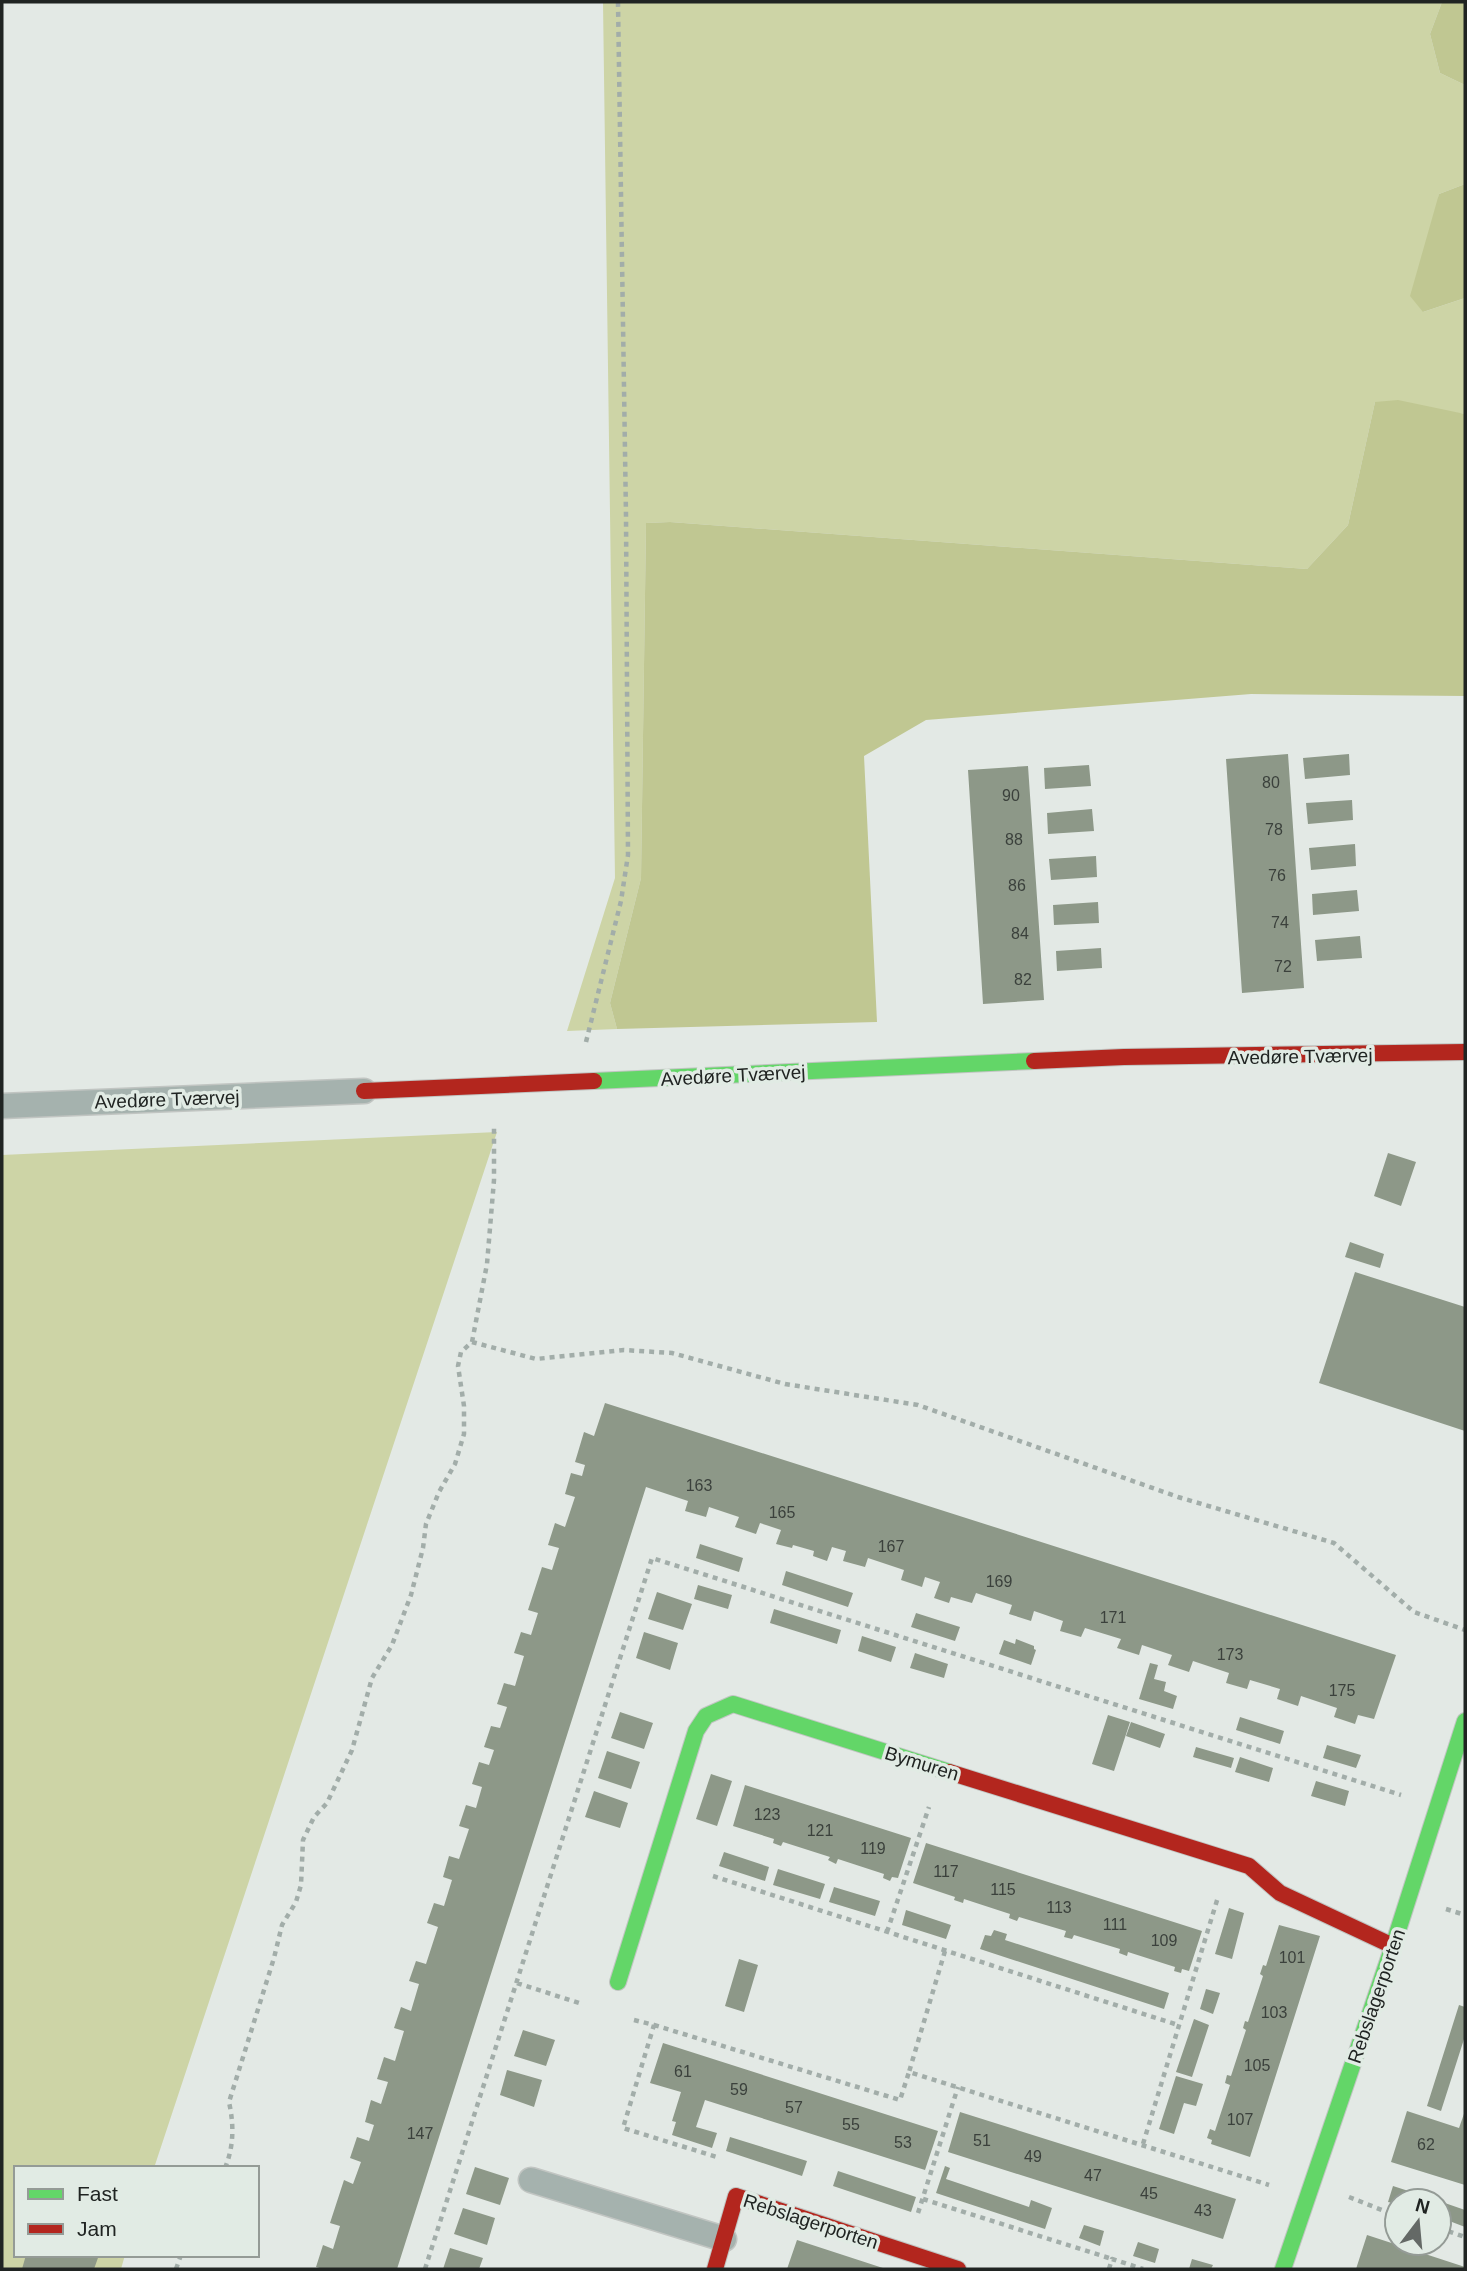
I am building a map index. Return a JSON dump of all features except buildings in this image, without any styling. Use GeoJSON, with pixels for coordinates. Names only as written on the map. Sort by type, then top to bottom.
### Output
{"type":"FeatureCollection","features":[{"type":"Feature","properties":{"kind":"street","name":"Avedøre Tværvej"},"geometry":{"type":"LineString","coordinates":[[364,1091],[1124,1057],[1465,1052]]}},
{"type":"Feature","properties":{"kind":"street","name":"Bymuren"},"geometry":{"type":"LineString","coordinates":[[618,1982],[696,1731],[706,1716],[733,1704],[1249,1866],[1280,1893],[1393,1946]]}},
{"type":"Feature","properties":{"kind":"street","name":"Rebslagerporten"},"geometry":{"type":"LineString","coordinates":[[1283,2269],[1393,1946],[1465,1721]]}},
{"type":"Feature","properties":{"kind":"street","name":"Rebslagerporten"},"geometry":{"type":"LineString","coordinates":[[715,2269],[736,2196],[958,2269]]}},
{"type":"Feature","properties":{"kind":"lane","name":"Avedøre Tværvej"},"geometry":{"type":"LineString","coordinates":[[2,1106],[364,1091]]}},
{"type":"Feature","properties":{"kind":"lane"},"geometry":{"type":"LineString","coordinates":[[531,2180],[724,2239]]}},
{"type":"Feature","properties":{"kind":"path"},"geometry":{"type":"LineString","coordinates":[[582,1082],[586,1040],[621,901],[628,855],[618,2]]}},
{"type":"Feature","properties":{"kind":"path"},"geometry":{"type":"LineString","coordinates":[[226,2166],[234,2123],[229,2102],[282,1925],[296,1902],[301,1885],[303,1840],[314,1817],[327,1803],[352,1750],[372,1678],[392,1645],[411,1595],[426,1524],[454,1464],[464,1434],[464,1406],[458,1366],[461,1352],[472,1342],[487,1264],[494,1180],[495,1086]]}},
{"type":"Feature","properties":{"kind":"path"},"geometry":{"type":"LineString","coordinates":[[472,1342],[536,1359],[624,1350],[672,1353],[785,1384],[918,1405],[1178,1497],[1334,1543],[1414,1612],[1465,1630]]}},
{"type":"Feature","properties":{"kind":"path"},"geometry":{"type":"LineString","coordinates":[[425,2269],[652,1558],[1438,1807]]}},
{"type":"Feature","properties":{"kind":"path"},"geometry":{"type":"LineString","coordinates":[[887,1932],[942,1769]]}},
{"type":"Feature","properties":{"kind":"path"},"geometry":{"type":"LineString","coordinates":[[1143,2144],[1229,1860]]}},
{"type":"Feature","properties":{"kind":"path"},"geometry":{"type":"LineString","coordinates":[[713,1876],[1178,2025]]}},
{"type":"Feature","properties":{"kind":"path"},"geometry":{"type":"LineString","coordinates":[[632,2019],[900,2100],[944,1951]]}},
{"type":"Feature","properties":{"kind":"path"},"geometry":{"type":"LineString","coordinates":[[517,1983],[587,2005]]}},
{"type":"Feature","properties":{"kind":"path"},"geometry":{"type":"LineString","coordinates":[[654,2025],[623,2128],[730,2161]]}},
{"type":"Feature","properties":{"kind":"path"},"geometry":{"type":"LineString","coordinates":[[909,2072],[1307,2197]]}},
{"type":"Feature","properties":{"kind":"path"},"geometry":{"type":"LineString","coordinates":[[916,2219],[958,2087]]}},
{"type":"Feature","properties":{"kind":"path"},"geometry":{"type":"LineString","coordinates":[[1313,2181],[1383,2212]]}},
{"type":"Feature","properties":{"kind":"path"},"geometry":{"type":"LineString","coordinates":[[923,2199],[1143,2269]]}},
{"type":"Feature","properties":{"kind":"path"},"geometry":{"type":"LineString","coordinates":[[1109,2269],[1112,2259]]}},
{"type":"Feature","properties":{"kind":"green space"},"geometry":{"type":"Polygon","coordinates":[[[603,2],[1442,2],[1430,34],[1440,73],[1465,85],[1465,184],[1439,194],[1423,312],[1465,298],[1465,414],[1375,402],[1348,525],[1307,569],[670,522],[646,523],[641,878],[610,1003],[617,1029],[567,1031],[615,878],[603,2]]]}},
{"type":"Feature","properties":{"kind":"green space"},"geometry":{"type":"Polygon","coordinates":[[[1442,2],[1465,2],[1465,85],[1440,73],[1430,34],[1442,2]]]}},
{"type":"Feature","properties":{"kind":"green space"},"geometry":{"type":"Polygon","coordinates":[[[1465,184],[1465,298],[1423,312],[1410,296],[1439,194],[1465,184]]]}},
{"type":"Feature","properties":{"kind":"green space"},"geometry":{"type":"Polygon","coordinates":[[[1398,400],[1465,414],[1465,696],[1251,694],[926,720],[864,756],[877,1022],[617,1029],[610,1003],[641,878],[646,523],[670,522],[1307,569],[1348,525],[1375,402],[1398,400]]]}},
{"type":"Feature","properties":{"kind":"green space"},"geometry":{"type":"Polygon","coordinates":[[[497,1132],[155,2166],[14,2166],[14,2257],[124,2257],[121,2269],[2,2269],[2,1155],[497,1132]]]}},
{"type":"Feature","properties":{"kind":"traffic: fast"},"geometry":{"type":"LineString","coordinates":[[594,1081],[1034,1061]]}},
{"type":"Feature","properties":{"kind":"traffic: fast"},"geometry":{"type":"LineString","coordinates":[[618,1982],[696,1731],[706,1716],[733,1704],[949,1772]]}},
{"type":"Feature","properties":{"kind":"traffic: fast"},"geometry":{"type":"LineString","coordinates":[[1283,2269],[1393,1946],[1465,1721]]}},
{"type":"Feature","properties":{"kind":"traffic: jam"},"geometry":{"type":"LineString","coordinates":[[1034,1061],[1124,1057],[1465,1052]]}},
{"type":"Feature","properties":{"kind":"traffic: jam"},"geometry":{"type":"LineString","coordinates":[[364,1091],[594,1081]]}},
{"type":"Feature","properties":{"kind":"traffic: jam"},"geometry":{"type":"LineString","coordinates":[[949,1772],[1249,1866],[1280,1893],[1393,1946]]}},
{"type":"Feature","properties":{"kind":"traffic: jam"},"geometry":{"type":"LineString","coordinates":[[715,2269],[736,2196],[958,2269]]}}]}
